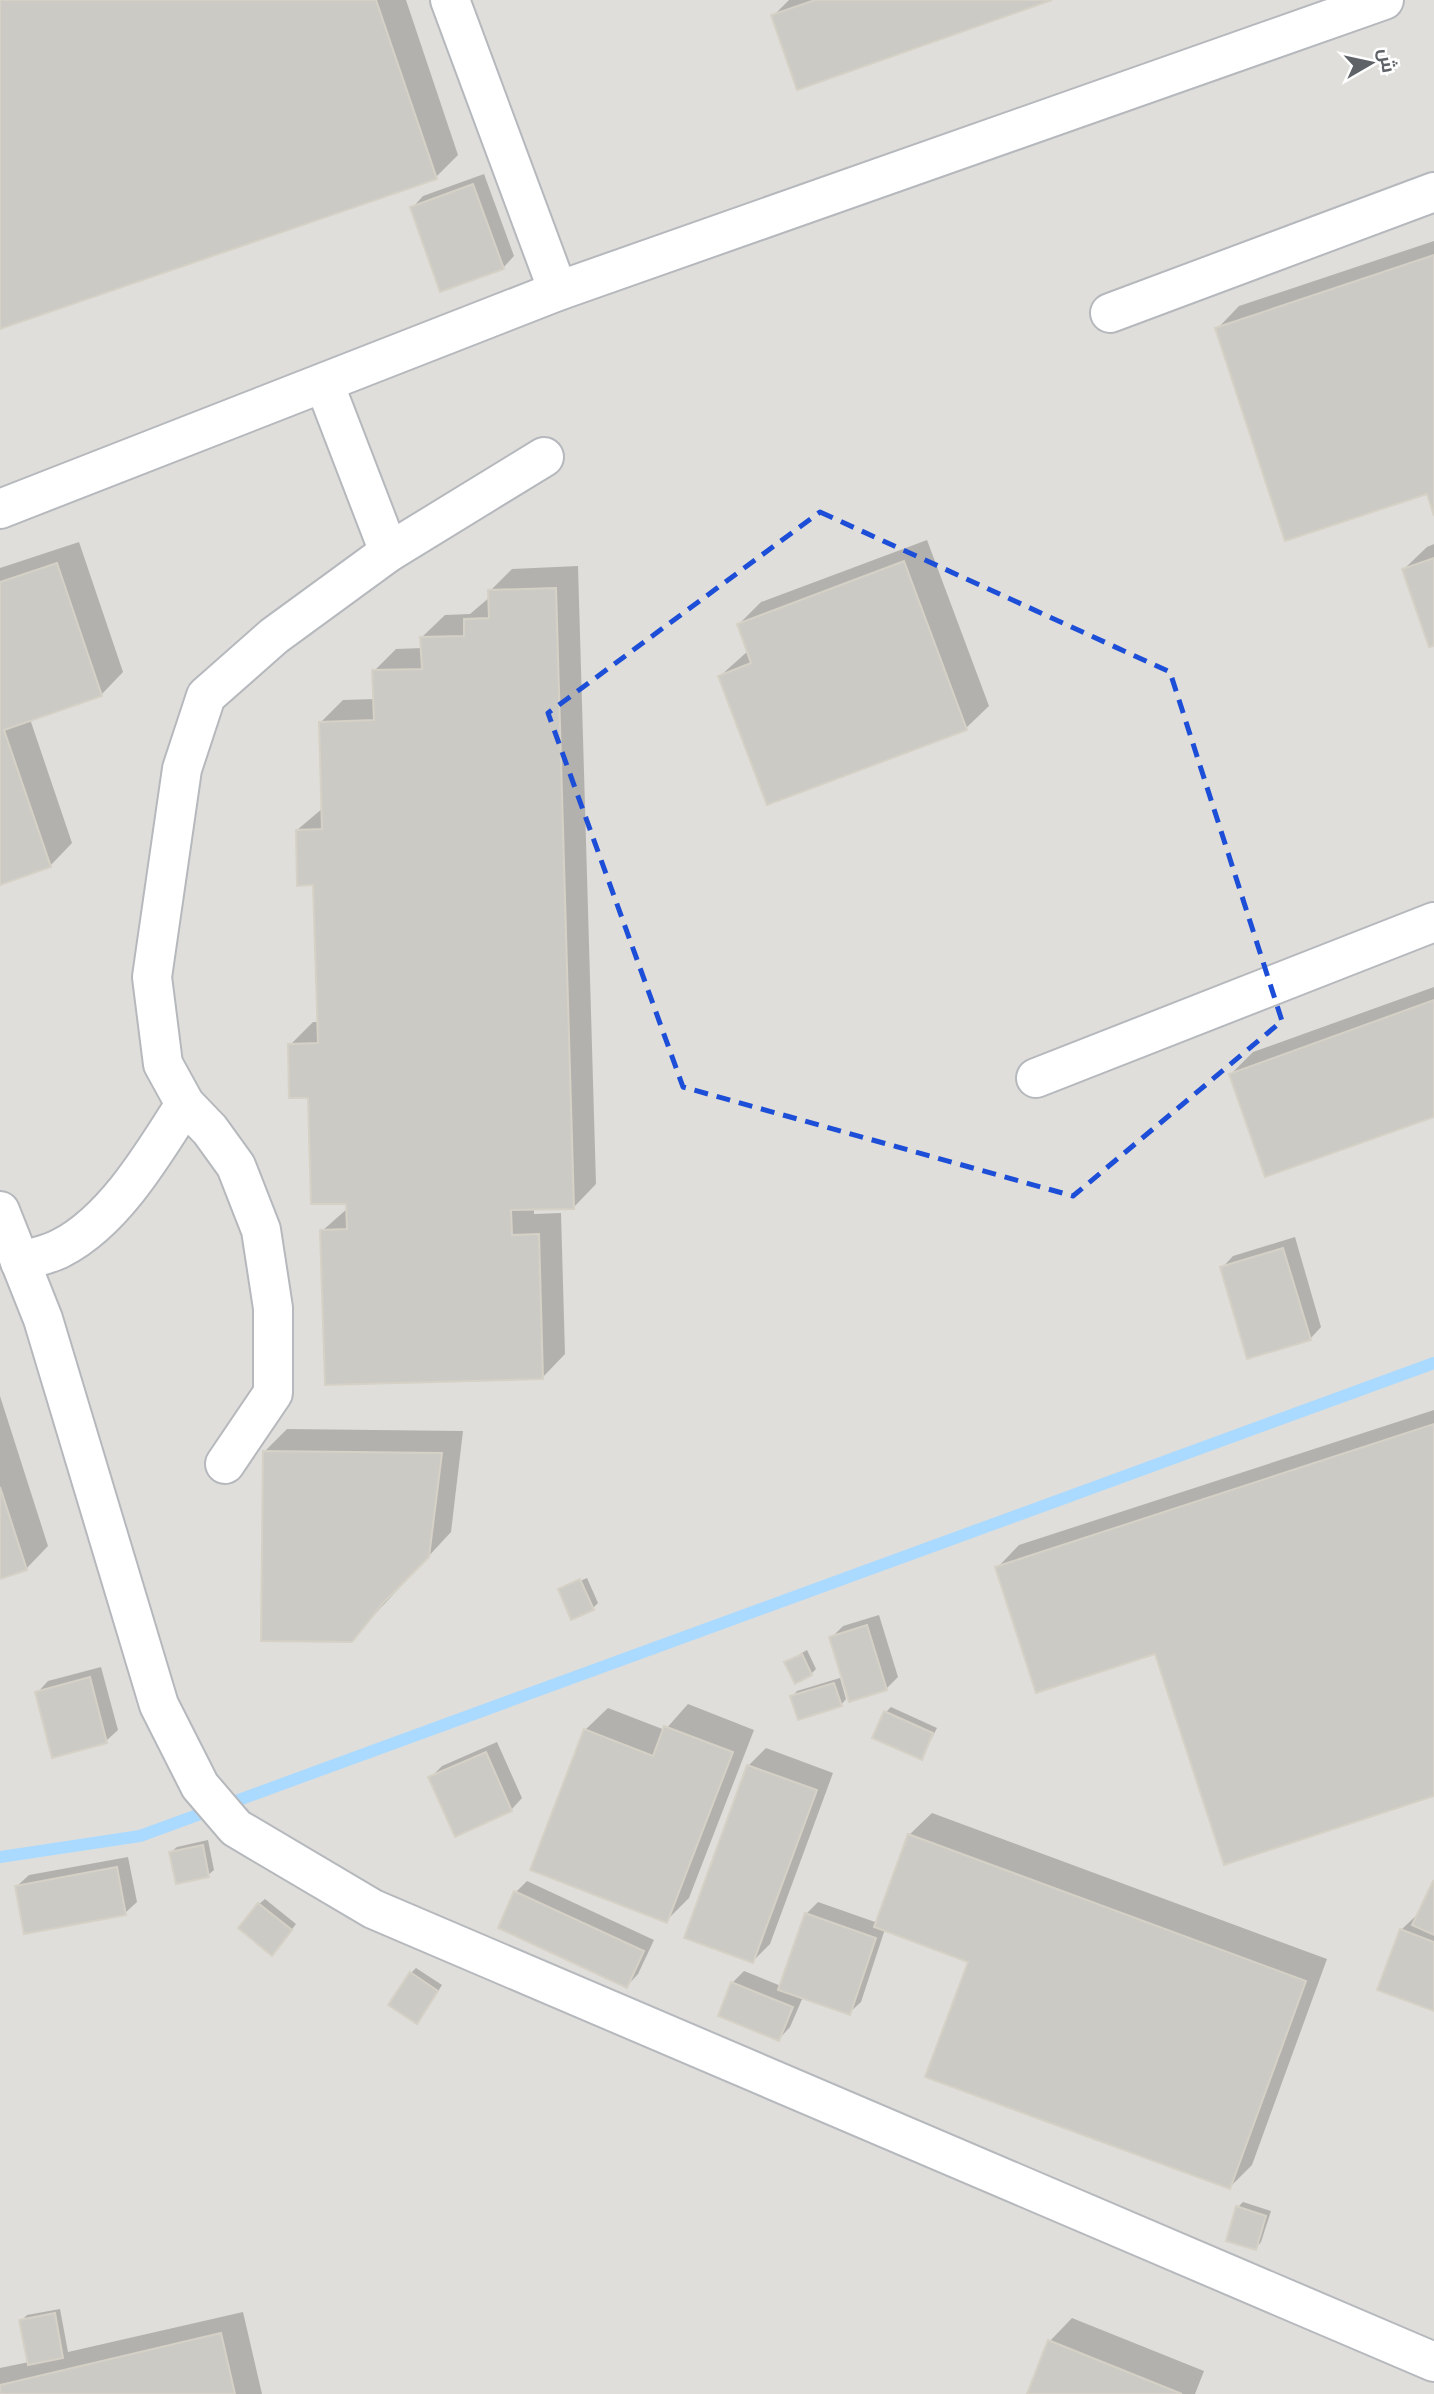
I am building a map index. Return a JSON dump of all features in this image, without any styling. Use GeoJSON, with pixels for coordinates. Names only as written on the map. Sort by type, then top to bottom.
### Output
{"type":"FeatureCollection","features":[{"type":"Feature","properties":{"kind":"street"},"geometry":{"type":"LineString","coordinates":[[450,0],[558,291]]}},
{"type":"Feature","properties":{"kind":"street"},"geometry":{"type":"LineString","coordinates":[[0,509],[558,291],[1384,0]]}},
{"type":"Feature","properties":{"kind":"street"},"geometry":{"type":"LineString","coordinates":[[1110,313],[1434,192]]}},
{"type":"Feature","properties":{"kind":"street"},"geometry":{"type":"LineString","coordinates":[[324,383],[389,552]]}},
{"type":"Feature","properties":{"kind":"street"},"geometry":{"type":"LineString","coordinates":[[225,1464],[274,1393],[273,1308],[261,1230],[236,1166],[211,1130],[185,1104],[163,1064],[152,978],[182,769],[206,696],[274,636],[389,552],[544,457]]}},
{"type":"Feature","properties":{"kind":"street"},"geometry":{"type":"LineString","coordinates":[[1036,1078],[1434,922]]}},
{"type":"Feature","properties":{"kind":"street"},"geometry":{"type":"LineString","coordinates":[[20,1262],[62,1248],[96,1223],[145,1167],[185,1104]]}},
{"type":"Feature","properties":{"kind":"street"},"geometry":{"type":"LineString","coordinates":[[0,1212],[43,1319],[159,1705],[200,1786],[236,1828],[373,1909],[1434,2362]]}},
{"type":"Feature","properties":{"kind":"highlighted area"},"geometry":{"type":"Polygon","coordinates":[[[820,512],[1170,672],[1282,1021],[1073,1196],[683,1087],[548,713],[820,512]]]}},
{"type":"Feature","properties":{"kind":"shaded area"},"geometry":{"type":"Polygon","coordinates":[[[0,0],[1434,0],[1434,2394],[0,2394],[0,0]]]}},
{"type":"Feature","properties":{"kind":"building"},"geometry":{"type":"Polygon","coordinates":[[[0,0],[376,0],[437,179],[0,329],[0,0]]]}},
{"type":"Feature","properties":{"kind":"building"},"geometry":{"type":"Polygon","coordinates":[[[815,0],[1052,0],[797,90],[771,15],[815,0]]]}},
{"type":"Feature","properties":{"kind":"building"},"geometry":{"type":"Polygon","coordinates":[[[473,184],[504,269],[440,292],[410,207],[473,184]]]}},
{"type":"Feature","properties":{"kind":"building"},"geometry":{"type":"Polygon","coordinates":[[[1434,255],[1434,516],[1427,494],[1285,541],[1215,328],[1434,255]]]}},
{"type":"Feature","properties":{"kind":"building"},"geometry":{"type":"Polygon","coordinates":[[[1434,558],[1434,646],[1429,647],[1402,569],[1434,558]]]}},
{"type":"Feature","properties":{"kind":"building"},"geometry":{"type":"Polygon","coordinates":[[[904,561],[967,730],[767,805],[718,676],[751,663],[737,624],[904,561]]]}},
{"type":"Feature","properties":{"kind":"building"},"geometry":{"type":"Polygon","coordinates":[[[57,563],[102,696],[4,730],[51,867],[0,885],[0,582],[57,563]]]}},
{"type":"Feature","properties":{"kind":"building"},"geometry":{"type":"Polygon","coordinates":[[[556,588],[574,1209],[511,1210],[512,1235],[539,1234],[543,1379],[325,1385],[320,1230],[347,1229],[346,1204],[311,1204],[308,1098],[289,1098],[288,1044],[318,1043],[313,885],[297,886],[296,830],[322,829],[319,722],[374,720],[372,670],[422,669],[420,637],[464,636],[464,619],[489,618],[488,590],[556,588]]]}},
{"type":"Feature","properties":{"kind":"building"},"geometry":{"type":"Polygon","coordinates":[[[1434,1000],[1434,1117],[1265,1177],[1229,1074],[1434,1000]]]}},
{"type":"Feature","properties":{"kind":"building"},"geometry":{"type":"Polygon","coordinates":[[[1283,1248],[1311,1340],[1247,1359],[1220,1267],[1283,1248]]]}},
{"type":"Feature","properties":{"kind":"building"},"geometry":{"type":"Polygon","coordinates":[[[1434,1424],[1434,1796],[1224,1865],[1155,1654],[1036,1693],[995,1567],[1434,1424]]]}},
{"type":"Feature","properties":{"kind":"building"},"geometry":{"type":"Polygon","coordinates":[[[263,1451],[442,1453],[429,1557],[384,1602],[352,1642],[261,1641],[263,1451]]]}},
{"type":"Feature","properties":{"kind":"building"},"geometry":{"type":"Polygon","coordinates":[[[0,1487],[27,1570],[0,1579],[0,1487]]]}},
{"type":"Feature","properties":{"kind":"building"},"geometry":{"type":"Polygon","coordinates":[[[580,1579],[594,1610],[571,1620],[558,1589],[580,1579]]]}},
{"type":"Feature","properties":{"kind":"building"},"geometry":{"type":"Polygon","coordinates":[[[867,1625],[887,1690],[849,1702],[829,1637],[867,1625]]]}},
{"type":"Feature","properties":{"kind":"building"},"geometry":{"type":"Polygon","coordinates":[[[802,1654],[812,1675],[795,1684],[784,1662],[802,1654]]]}},
{"type":"Feature","properties":{"kind":"building"},"geometry":{"type":"Polygon","coordinates":[[[90,1677],[107,1743],[52,1758],[35,1692],[90,1677]]]}},
{"type":"Feature","properties":{"kind":"building"},"geometry":{"type":"Polygon","coordinates":[[[834,1683],[842,1706],[798,1720],[790,1696],[834,1683]]]}},
{"type":"Feature","properties":{"kind":"building"},"geometry":{"type":"Polygon","coordinates":[[[884,1711],[933,1733],[922,1760],[872,1738],[884,1711]]]}},
{"type":"Feature","properties":{"kind":"building"},"geometry":{"type":"Polygon","coordinates":[[[664,1726],[733,1752],[667,1923],[530,1870],[584,1729],[653,1756],[664,1726]]]}},
{"type":"Feature","properties":{"kind":"building"},"geometry":{"type":"Polygon","coordinates":[[[486,1752],[512,1811],[455,1837],[428,1777],[486,1752]]]}},
{"type":"Feature","properties":{"kind":"building"},"geometry":{"type":"Polygon","coordinates":[[[747,1765],[817,1790],[753,1963],[684,1938],[747,1765]]]}},
{"type":"Feature","properties":{"kind":"building"},"geometry":{"type":"Polygon","coordinates":[[[908,1834],[1306,1981],[1230,2189],[925,2077],[968,1962],[874,1927],[908,1834]]]}},
{"type":"Feature","properties":{"kind":"building"},"geometry":{"type":"Polygon","coordinates":[[[203,1845],[209,1877],[176,1884],[169,1852],[203,1845]]]}},
{"type":"Feature","properties":{"kind":"building"},"geometry":{"type":"Polygon","coordinates":[[[117,1867],[126,1915],[24,1934],[15,1886],[117,1867]]]}},
{"type":"Feature","properties":{"kind":"building"},"geometry":{"type":"Polygon","coordinates":[[[1434,1882],[1434,1935],[1412,1925],[1434,1882]]]}},
{"type":"Feature","properties":{"kind":"building"},"geometry":{"type":"Polygon","coordinates":[[[514,1891],[644,1951],[627,1988],[498,1928],[514,1891]]]}},
{"type":"Feature","properties":{"kind":"building"},"geometry":{"type":"Polygon","coordinates":[[[258,1903],[292,1930],[272,1956],[238,1928],[258,1903]]]}},
{"type":"Feature","properties":{"kind":"building"},"geometry":{"type":"Polygon","coordinates":[[[805,1913],[876,1938],[850,2015],[778,1990],[805,1913]]]}},
{"type":"Feature","properties":{"kind":"building"},"geometry":{"type":"Polygon","coordinates":[[[1400,1929],[1434,1942],[1434,2011],[1377,1990],[1400,1929]]]}},
{"type":"Feature","properties":{"kind":"building"},"geometry":{"type":"Polygon","coordinates":[[[410,1972],[438,1991],[417,2024],[388,2005],[410,1972]]]}},
{"type":"Feature","properties":{"kind":"building"},"geometry":{"type":"Polygon","coordinates":[[[731,1982],[793,2007],[779,2041],[718,2016],[731,1982]]]}},
{"type":"Feature","properties":{"kind":"building"},"geometry":{"type":"Polygon","coordinates":[[[1236,2206],[1266,2216],[1256,2250],[1226,2241],[1236,2206]]]}},
{"type":"Feature","properties":{"kind":"building"},"geometry":{"type":"Polygon","coordinates":[[[55,2313],[63,2358],[28,2365],[19,2320],[55,2313]]]}},
{"type":"Feature","properties":{"kind":"building"},"geometry":{"type":"Polygon","coordinates":[[[221,2333],[235,2394],[0,2394],[0,2385],[221,2333]]]}},
{"type":"Feature","properties":{"kind":"building"},"geometry":{"type":"Polygon","coordinates":[[[1048,2340],[1182,2394],[1027,2394],[1048,2340]]]}},
{"type":"Feature","properties":{"kind":"waterway"},"geometry":{"type":"LineString","coordinates":[[0,1857],[140,1836],[1434,1363]]}}]}
